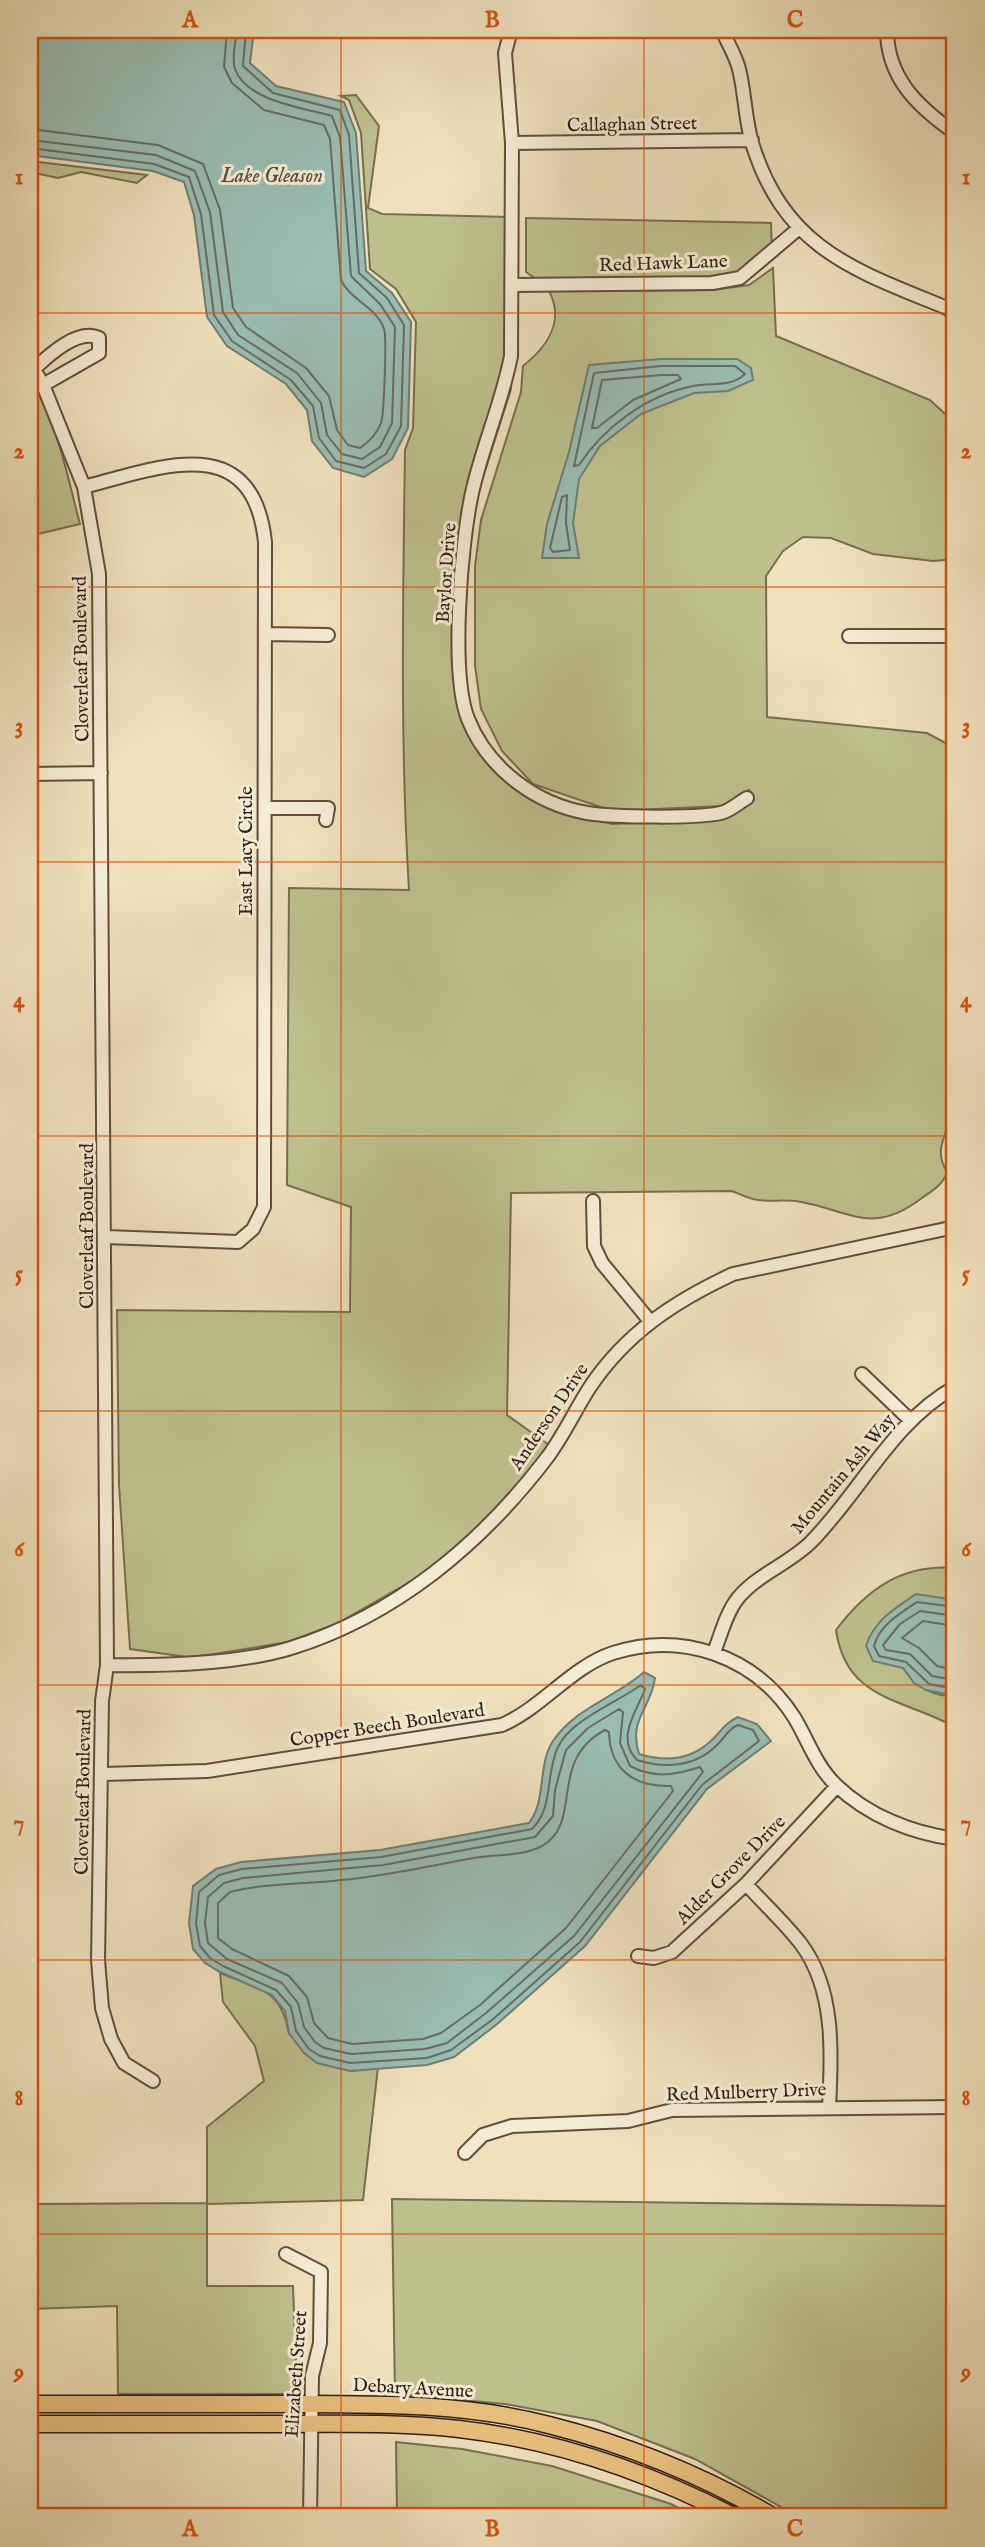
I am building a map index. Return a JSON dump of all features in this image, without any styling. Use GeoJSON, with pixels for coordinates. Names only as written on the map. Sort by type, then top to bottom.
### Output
{"type":"FeatureCollection","features":[{"type":"Feature","properties":{"kind":"main road","name":"Debary Avenue"},"geometry":{"type":"LineString","coordinates":[[30,2404],[311,2404],[467,2410],[547,2424],[674,2465],[774,2517]]}},
{"type":"Feature","properties":{"kind":"main road","name":"Debary Avenue"},"geometry":{"type":"LineString","coordinates":[[30,2424],[386,2424],[460,2429],[539,2444],[597,2459],[667,2485],[735,2517]]}},
{"type":"Feature","properties":{"kind":"street","name":"Baylor Drive"},"geometry":{"type":"LineString","coordinates":[[511,30],[505,53],[512,143],[511,356],[504,390],[472,491],[463,541],[459,660],[468,718],[492,759],[533,795],[563,808],[612,817],[723,812],[747,798]]}},
{"type":"Feature","properties":{"kind":"street"},"geometry":{"type":"LineString","coordinates":[[722,30],[738,66],[752,141],[765,178],[798,229],[835,259],[947,308],[955,315]]}},
{"type":"Feature","properties":{"kind":"street"},"geometry":{"type":"LineString","coordinates":[[887,30],[893,68],[907,94],[930,116],[955,133]]}},
{"type":"Feature","properties":{"kind":"street","name":"Callaghan Street"},"geometry":{"type":"LineString","coordinates":[[512,143],[752,141]]}},
{"type":"Feature","properties":{"kind":"street","name":"Red Hawk Lane"},"geometry":{"type":"LineString","coordinates":[[513,285],[712,284],[740,278],[798,229]]}},
{"type":"Feature","properties":{"kind":"street"},"geometry":{"type":"LineString","coordinates":[[32,365],[76,338],[93,335],[99,338],[99,353],[43,385]]}},
{"type":"Feature","properties":{"kind":"street","name":"Cloverleaf Boulevard"},"geometry":{"type":"LineString","coordinates":[[32,365],[43,385],[84,487],[99,574],[106,1237],[107,1665],[102,1700],[103,1774],[98,1960],[102,2008],[111,2039],[124,2063],[153,2081]]}},
{"type":"Feature","properties":{"kind":"street","name":"East Lacy Circle"},"geometry":{"type":"LineString","coordinates":[[84,487],[173,464],[215,467],[240,478],[258,504],[262,518],[265,634],[264,1206],[253,1228],[238,1242],[106,1237]]}},
{"type":"Feature","properties":{"kind":"street"},"geometry":{"type":"LineString","coordinates":[[265,634],[328,635]]}},
{"type":"Feature","properties":{"kind":"street"},"geometry":{"type":"LineString","coordinates":[[849,636],[955,636]]}},
{"type":"Feature","properties":{"kind":"street"},"geometry":{"type":"LineString","coordinates":[[30,774],[102,773]]}},
{"type":"Feature","properties":{"kind":"street"},"geometry":{"type":"LineString","coordinates":[[265,808],[328,808],[326,820]]}},
{"type":"Feature","properties":{"kind":"street"},"geometry":{"type":"LineString","coordinates":[[593,1201],[594,1246],[602,1263],[649,1320]]}},
{"type":"Feature","properties":{"kind":"street","name":"Anderson Drive"},"geometry":{"type":"LineString","coordinates":[[107,1665],[162,1666],[289,1648],[340,1629],[409,1591],[471,1544],[497,1518],[548,1457],[591,1385],[615,1353],[649,1320],[699,1290],[733,1274],[955,1227]]}},
{"type":"Feature","properties":{"kind":"street"},"geometry":{"type":"LineString","coordinates":[[862,1374],[911,1421]]}},
{"type":"Feature","properties":{"kind":"street","name":"Mountain Ash Way"},"geometry":{"type":"LineString","coordinates":[[714,1652],[736,1601],[758,1581],[795,1557],[832,1520],[911,1421],[955,1387]]}},
{"type":"Feature","properties":{"kind":"street","name":"Copper Beech Boulevard"},"geometry":{"type":"LineString","coordinates":[[103,1774],[207,1771],[475,1731],[517,1718],[584,1668],[612,1653],[660,1644],[714,1652],[748,1669],[771,1688],[794,1717],[818,1763],[837,1786],[890,1822],[918,1833],[955,1839]]}},
{"type":"Feature","properties":{"kind":"street","name":"Alder Grove Drive"},"geometry":{"type":"LineString","coordinates":[[638,1956],[654,1958],[672,1952],[746,1884],[837,1786]]}},
{"type":"Feature","properties":{"kind":"street"},"geometry":{"type":"LineString","coordinates":[[746,1884],[802,1944],[822,1986],[830,2040],[830,2108]]}},
{"type":"Feature","properties":{"kind":"street","name":"Red Mulberry Drive"},"geometry":{"type":"LineString","coordinates":[[465,2153],[483,2135],[512,2126],[628,2121],[673,2110],[955,2108]]}},
{"type":"Feature","properties":{"kind":"street","name":"Elizabeth Street"},"geometry":{"type":"LineString","coordinates":[[286,2254],[321,2272],[320,2343],[312,2376],[310,2517]]}},
{"type":"Feature","properties":{"kind":"green space"},"geometry":{"type":"Polygon","coordinates":[[[356,95],[379,126],[368,208],[382,214],[515,217],[511,389],[470,518],[464,566],[464,666],[470,712],[492,758],[555,808],[612,824],[723,819],[754,800],[749,790],[722,806],[612,811],[533,784],[502,751],[481,709],[475,666],[475,566],[481,520],[521,392],[523,366],[546,342],[554,323],[555,313],[549,291],[713,290],[749,285],[773,268],[776,336],[930,400],[955,423],[955,559],[933,561],[873,554],[831,538],[803,537],[783,551],[766,576],[767,717],[927,733],[955,748],[955,1115],[949,1113],[941,1148],[947,1172],[943,1180],[922,1198],[889,1216],[862,1218],[801,1202],[755,1199],[732,1191],[511,1193],[507,1415],[549,1445],[544,1453],[493,1514],[467,1539],[415,1579],[338,1623],[288,1642],[187,1657],[130,1649],[119,1485],[117,1310],[350,1312],[351,1207],[287,1185],[289,888],[409,890],[403,725],[405,450],[413,428],[416,322],[396,289],[370,269],[361,133],[349,100],[341,96],[356,95]]]}},
{"type":"Feature","properties":{"kind":"green space"},"geometry":{"type":"Polygon","coordinates":[[[30,161],[147,175],[137,183],[81,172],[58,178],[30,172],[30,161]]]}},
{"type":"Feature","properties":{"kind":"green space"},"geometry":{"type":"Polygon","coordinates":[[[526,218],[771,223],[772,252],[746,273],[712,277],[536,279],[526,272],[526,218]]]}},
{"type":"Feature","properties":{"kind":"green space"},"geometry":{"type":"Polygon","coordinates":[[[30,379],[55,431],[80,524],[30,536],[30,379]]]}},
{"type":"Feature","properties":{"kind":"green space"},"geometry":{"type":"Polygon","coordinates":[[[955,1568],[955,1600],[934,1598],[914,1601],[897,1608],[880,1622],[899,1660],[917,1682],[940,1695],[955,1696],[955,1727],[880,1694],[864,1684],[852,1671],[842,1653],[836,1630],[860,1602],[887,1582],[918,1570],[955,1568]]]}},
{"type":"Feature","properties":{"kind":"green space"},"geometry":{"type":"Polygon","coordinates":[[[220,1973],[266,1992],[280,2007],[289,2034],[350,2071],[378,2067],[363,2200],[207,2204],[207,2286],[293,2286],[297,2394],[118,2394],[117,2306],[30,2309],[30,2204],[207,2203],[207,2127],[264,2081],[255,2046],[223,2002],[220,1973]]]}},
{"type":"Feature","properties":{"kind":"green space"},"geometry":{"type":"Polygon","coordinates":[[[392,2199],[952,2206],[954,2517],[799,2517],[695,2459],[597,2421],[505,2404],[395,2394],[392,2199]]]}},
{"type":"Feature","properties":{"kind":"green space"},"geometry":{"type":"Polygon","coordinates":[[[396,2442],[462,2449],[552,2466],[671,2504],[695,2517],[397,2517],[396,2442]]]}},
{"type":"Feature","properties":{"kind":"water","name":"Lake Gleason"},"geometry":{"type":"Polygon","coordinates":[[[30,30],[254,30],[250,63],[276,86],[344,102],[356,133],[366,271],[392,293],[411,322],[408,428],[392,459],[364,477],[333,468],[312,441],[307,410],[286,384],[227,346],[207,317],[194,215],[184,182],[153,171],[30,155],[30,30]]]}},
{"type":"Feature","properties":{"kind":"water"},"geometry":{"type":"Polygon","coordinates":[[[661,359],[737,359],[751,368],[753,380],[728,391],[694,393],[641,414],[600,446],[579,479],[573,523],[579,558],[542,558],[547,524],[569,452],[589,365],[661,359]]]}},
{"type":"Feature","properties":{"kind":"water"},"geometry":{"type":"Polygon","coordinates":[[[916,1594],[955,1600],[955,1696],[926,1690],[914,1683],[903,1668],[873,1661],[866,1646],[879,1623],[916,1594]]]}},
{"type":"Feature","properties":{"kind":"water"},"geometry":{"type":"Polygon","coordinates":[[[644,1672],[655,1678],[636,1732],[639,1754],[659,1758],[687,1755],[705,1746],[738,1717],[757,1724],[771,1741],[707,1789],[585,1946],[496,2025],[454,2057],[427,2065],[350,2071],[317,2063],[304,2053],[289,2033],[285,2011],[272,1995],[220,1972],[205,1963],[193,1949],[189,1923],[193,1886],[216,1869],[241,1862],[380,1850],[529,1823],[538,1804],[545,1761],[553,1741],[584,1711],[644,1672]]]}}]}
